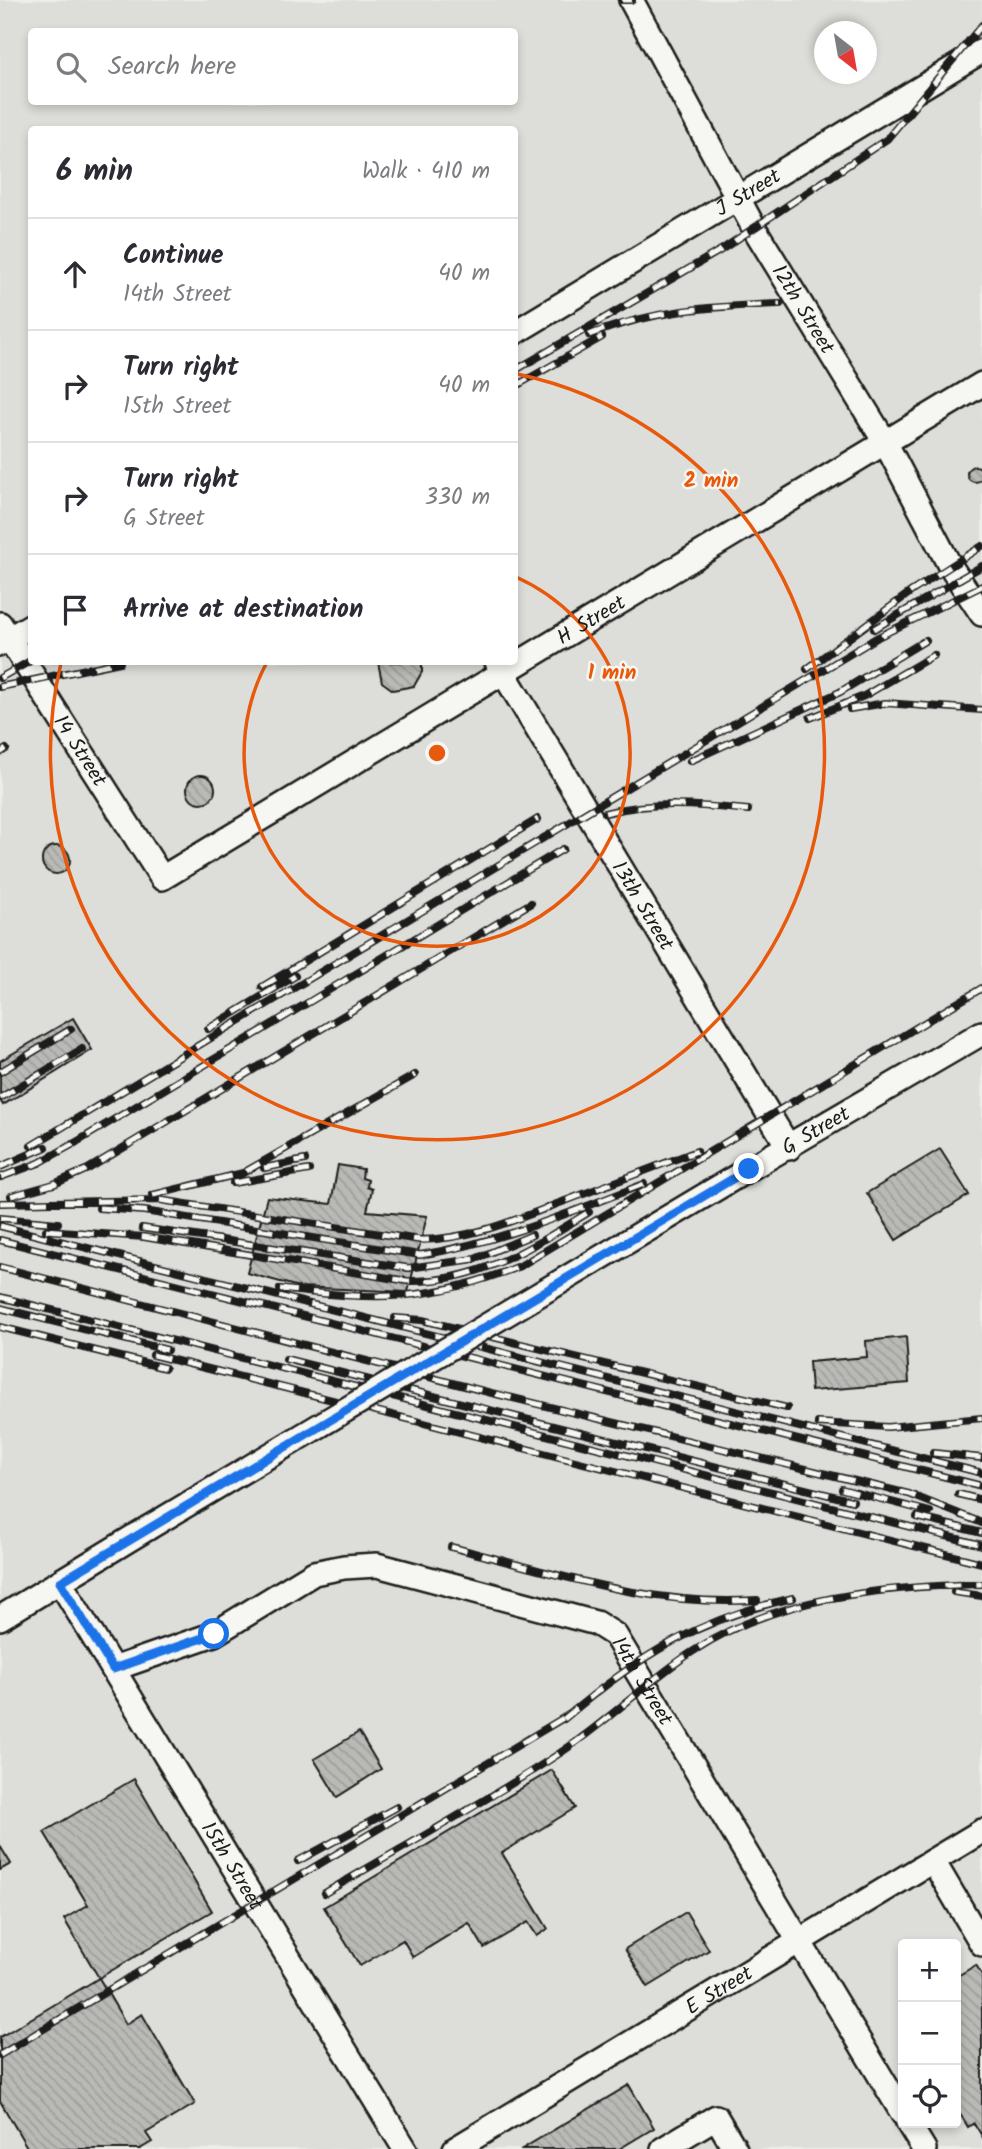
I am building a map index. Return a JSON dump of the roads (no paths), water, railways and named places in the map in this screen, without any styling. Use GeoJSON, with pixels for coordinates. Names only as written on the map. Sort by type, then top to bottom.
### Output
{"type":"FeatureCollection","features":[{"type":"Feature","properties":{"kind":"lane","name":"12th Street"},"geometry":{"type":"LineString","coordinates":[[631,0],[740,197],[754,228],[885,442],[950,566],[982,614]]}},
{"type":"Feature","properties":{"kind":"lane","name":"J Street"},"geometry":{"type":"LineString","coordinates":[[518,331],[982,51]]}},
{"type":"Feature","properties":{"kind":"lane","name":"H Street"},"geometry":{"type":"LineString","coordinates":[[518,656],[982,384]]}},
{"type":"Feature","properties":{"kind":"lane"},"geometry":{"type":"LineString","coordinates":[[3,635],[28,626]]}},
{"type":"Feature","properties":{"kind":"lane","name":"14 Street"},"geometry":{"type":"LineString","coordinates":[[3,635],[162,878]]}},
{"type":"Feature","properties":{"kind":"lane","name":"H Street"},"geometry":{"type":"LineString","coordinates":[[162,878],[500,667]]}},
{"type":"Feature","properties":{"kind":"lane","name":"13th Street"},"geometry":{"type":"LineString","coordinates":[[500,667],[789,1147]]}},
{"type":"Feature","properties":{"kind":"lane","name":"G Street"},"geometry":{"type":"LineString","coordinates":[[0,1618],[749,1169],[982,1033]]}},
{"type":"Feature","properties":{"kind":"lane","name":"14th Street"},"geometry":{"type":"LineString","coordinates":[[113,1669],[214,1634],[314,1573],[344,1567],[377,1565],[596,1623],[615,1635],[898,2106]]}},
{"type":"Feature","properties":{"kind":"lane","name":"15th Street"},"geometry":{"type":"LineString","coordinates":[[60,1582],[405,2149]]}},
{"type":"Feature","properties":{"kind":"lane","name":"E Street"},"geometry":{"type":"LineString","coordinates":[[456,2149],[982,1831]]}},
{"type":"Feature","properties":{"kind":"lane"},"geometry":{"type":"LineString","coordinates":[[933,1861],[982,1944]]}},
{"type":"Feature","properties":{"kind":"lane"},"geometry":{"type":"LineString","coordinates":[[663,2149],[716,2117],[734,2149]]}},
{"type":"Feature","properties":{"kind":"lane"},"geometry":{"type":"LineString","coordinates":[[911,2128],[924,2149]]}},
{"type":"Feature","properties":{"kind":"railway"},"geometry":{"type":"LineString","coordinates":[[622,0],[632,0]]}},
{"type":"Feature","properties":{"kind":"railway"},"geometry":{"type":"LineString","coordinates":[[518,369],[721,250],[887,139],[982,25]]}},
{"type":"Feature","properties":{"kind":"railway"},"geometry":{"type":"LineString","coordinates":[[589,335],[637,320],[683,311],[780,304]]}},
{"type":"Feature","properties":{"kind":"railway"},"geometry":{"type":"LineString","coordinates":[[518,385],[602,337]]}},
{"type":"Feature","properties":{"kind":"railway"},"geometry":{"type":"LineString","coordinates":[[807,669],[912,591],[982,546]]}},
{"type":"Feature","properties":{"kind":"railway"},"geometry":{"type":"LineString","coordinates":[[874,629],[982,566]]}},
{"type":"Feature","properties":{"kind":"railway"},"geometry":{"type":"LineString","coordinates":[[31,1146],[878,637],[982,586]]}},
{"type":"Feature","properties":{"kind":"railway"},"geometry":{"type":"LineString","coordinates":[[690,761],[840,692],[926,640]]}},
{"type":"Feature","properties":{"kind":"railway"},"geometry":{"type":"LineString","coordinates":[[810,718],[864,696],[934,655]]}},
{"type":"Feature","properties":{"kind":"railway"},"geometry":{"type":"LineString","coordinates":[[0,678],[28,662]]}},
{"type":"Feature","properties":{"kind":"railway"},"geometry":{"type":"LineString","coordinates":[[0,687],[106,665]]}},
{"type":"Feature","properties":{"kind":"railway"},"geometry":{"type":"LineString","coordinates":[[850,709],[885,703],[982,710]]}},
{"type":"Feature","properties":{"kind":"railway"},"geometry":{"type":"LineString","coordinates":[[0,753],[6,749]]}},
{"type":"Feature","properties":{"kind":"railway"},"geometry":{"type":"LineString","coordinates":[[605,813],[658,805],[748,810]]}},
{"type":"Feature","properties":{"kind":"railway"},"geometry":{"type":"LineString","coordinates":[[262,987],[538,819]]}},
{"type":"Feature","properties":{"kind":"railway"},"geometry":{"type":"LineString","coordinates":[[1,1177],[39,1163],[75,1143],[563,849]]}},
{"type":"Feature","properties":{"kind":"railway"},"geometry":{"type":"LineString","coordinates":[[11,1196],[54,1184],[88,1169],[531,903]]}},
{"type":"Feature","properties":{"kind":"railway"},"geometry":{"type":"LineString","coordinates":[[208,1029],[295,976]]}},
{"type":"Feature","properties":{"kind":"railway"},"geometry":{"type":"LineString","coordinates":[[280,1289],[345,1295],[402,1296],[457,1287],[520,1266],[982,988]]}},
{"type":"Feature","properties":{"kind":"railway"},"geometry":{"type":"LineString","coordinates":[[0,1072],[71,1029]]}},
{"type":"Feature","properties":{"kind":"railway"},"geometry":{"type":"LineString","coordinates":[[0,1098],[82,1049]]}},
{"type":"Feature","properties":{"kind":"railway"},"geometry":{"type":"LineString","coordinates":[[153,1195],[243,1173],[415,1075]]}},
{"type":"Feature","properties":{"kind":"railway"},"geometry":{"type":"LineString","coordinates":[[0,1167],[46,1147]]}},
{"type":"Feature","properties":{"kind":"railway"},"geometry":{"type":"LineString","coordinates":[[0,1203],[160,1200],[420,1240],[439,1239],[512,1221],[697,1151]]}},
{"type":"Feature","properties":{"kind":"railway"},"geometry":{"type":"LineString","coordinates":[[264,1168],[305,1160]]}},
{"type":"Feature","properties":{"kind":"railway"},"geometry":{"type":"LineString","coordinates":[[233,1183],[309,1170]]}},
{"type":"Feature","properties":{"kind":"railway"},"geometry":{"type":"LineString","coordinates":[[99,1208],[144,1211],[420,1255],[506,1235],[644,1184]]}},
{"type":"Feature","properties":{"kind":"railway"},"geometry":{"type":"LineString","coordinates":[[46,1230],[144,1237],[407,1281],[433,1280],[481,1270],[524,1250],[589,1212]]}},
{"type":"Feature","properties":{"kind":"railway"},"geometry":{"type":"LineString","coordinates":[[0,1218],[58,1223]]}},
{"type":"Feature","properties":{"kind":"railway"},"geometry":{"type":"LineString","coordinates":[[0,1226],[982,1473]]}},
{"type":"Feature","properties":{"kind":"railway"},"geometry":{"type":"LineString","coordinates":[[142,1228],[408,1268],[475,1259],[532,1235]]}},
{"type":"Feature","properties":{"kind":"railway"},"geometry":{"type":"LineString","coordinates":[[0,1240],[982,1486]]}},
{"type":"Feature","properties":{"kind":"railway"},"geometry":{"type":"LineString","coordinates":[[0,1267],[492,1393],[909,1494],[982,1523]]}},
{"type":"Feature","properties":{"kind":"railway"},"geometry":{"type":"LineString","coordinates":[[0,1297],[982,1545]]}},
{"type":"Feature","properties":{"kind":"railway"},"geometry":{"type":"LineString","coordinates":[[0,1308],[167,1350]]}},
{"type":"Feature","properties":{"kind":"railway"},"geometry":{"type":"LineString","coordinates":[[395,1318],[422,1320],[787,1408]]}},
{"type":"Feature","properties":{"kind":"railway"},"geometry":{"type":"LineString","coordinates":[[0,1327],[165,1368]]}},
{"type":"Feature","properties":{"kind":"railway"},"geometry":{"type":"LineString","coordinates":[[153,1355],[982,1563]]}},
{"type":"Feature","properties":{"kind":"railway"},"geometry":{"type":"LineString","coordinates":[[286,1359],[853,1501]]}},
{"type":"Feature","properties":{"kind":"railway"},"geometry":{"type":"LineString","coordinates":[[818,1423],[888,1427],[982,1418]]}},
{"type":"Feature","properties":{"kind":"railway"},"geometry":{"type":"LineString","coordinates":[[933,1453],[982,1458]]}},
{"type":"Feature","properties":{"kind":"railway"},"geometry":{"type":"LineString","coordinates":[[842,1489],[930,1512]]}},
{"type":"Feature","properties":{"kind":"railway"},"geometry":{"type":"LineString","coordinates":[[958,1494],[982,1500]]}},
{"type":"Feature","properties":{"kind":"railway"},"geometry":{"type":"LineString","coordinates":[[917,1517],[982,1533]]}},
{"type":"Feature","properties":{"kind":"railway"},"geometry":{"type":"LineString","coordinates":[[451,1547],[564,1577],[641,1593],[679,1599],[757,1600]]}},
{"type":"Feature","properties":{"kind":"railway"},"geometry":{"type":"LineString","coordinates":[[325,1893],[557,1755],[675,1664],[725,1633],[759,1618],[832,1598],[907,1588],[982,1584]]}},
{"type":"Feature","properties":{"kind":"railway"},"geometry":{"type":"LineString","coordinates":[[954,1592],[982,1596]]}},
{"type":"Feature","properties":{"kind":"railway"},"geometry":{"type":"LineString","coordinates":[[564,1719],[618,1676],[671,1643],[728,1617],[793,1598]]}},
{"type":"Feature","properties":{"kind":"railway"},"geometry":{"type":"LineString","coordinates":[[0,2055],[570,1714]]}},
{"type":"Feature","properties":{"kind":"railway"},"geometry":{"type":"LineString","coordinates":[[298,1861],[397,1807]]}}]}
